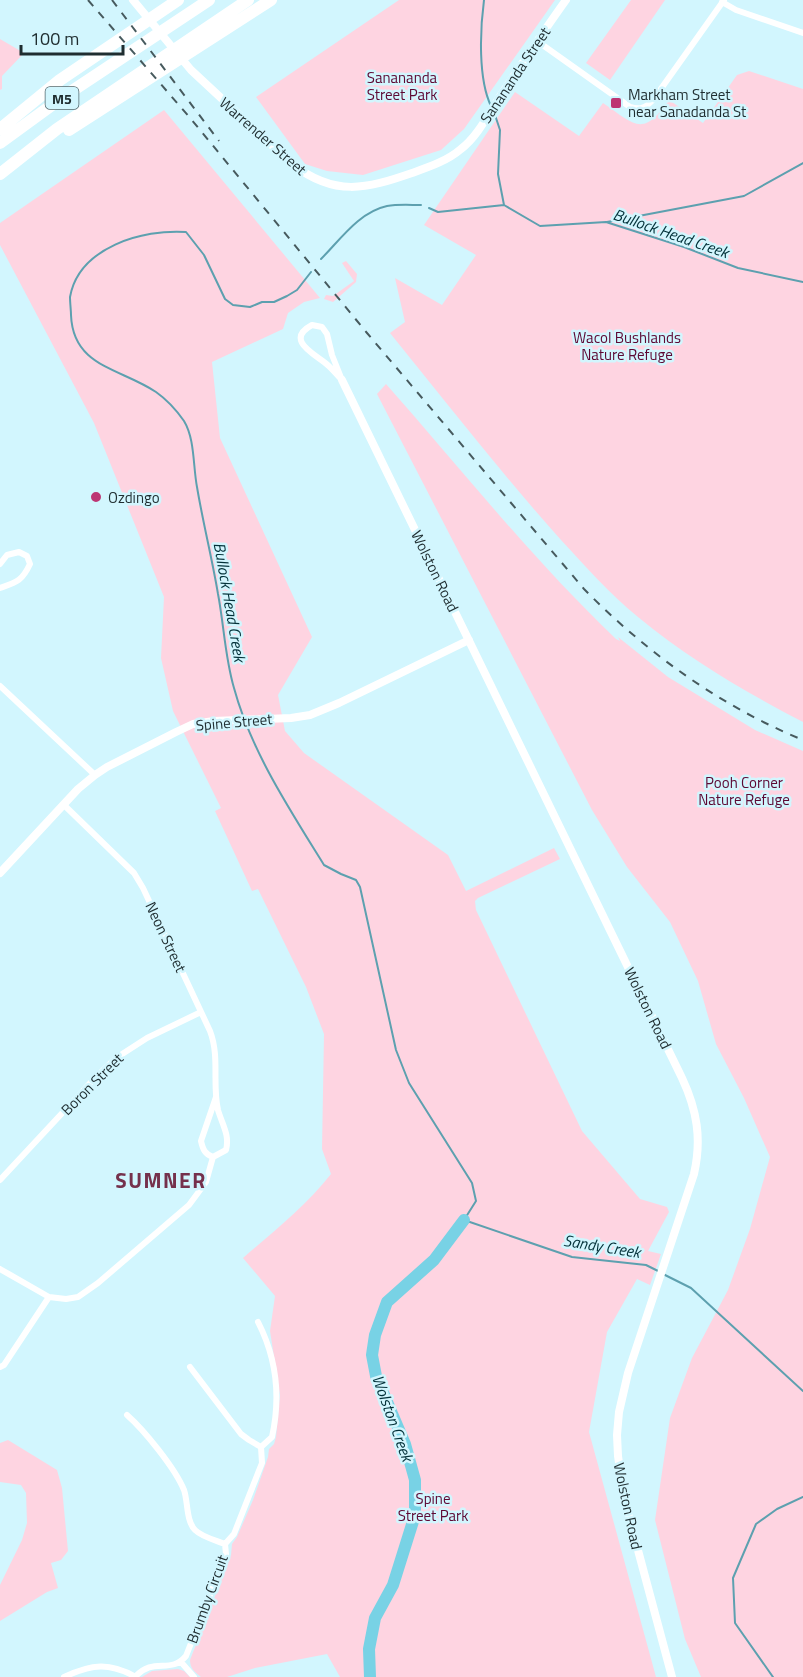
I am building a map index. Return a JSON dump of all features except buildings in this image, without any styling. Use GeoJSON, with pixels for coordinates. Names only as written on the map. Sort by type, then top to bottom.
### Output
{"type":"FeatureCollection","features":[{"type":"Feature","properties":{"kind":"highway"},"geometry":{"type":"LineString","coordinates":[[0,129],[60,80],[177,0]]}},
{"type":"Feature","properties":{"kind":"highway","name":"M5"},"geometry":{"type":"LineString","coordinates":[[0,143],[63,97],[209,0]]}},
{"type":"Feature","properties":{"kind":"highway","name":"M5"},"geometry":{"type":"LineString","coordinates":[[0,174],[51,134],[187,48],[248,0]]}},
{"type":"Feature","properties":{"kind":"highway"},"geometry":{"type":"LineString","coordinates":[[187,48],[271,0]]}},
{"type":"Feature","properties":{"kind":"street","name":"Warrender Street"},"geometry":{"type":"LineString","coordinates":[[133,0],[191,70],[292,164],[312,177],[337,186],[369,187],[429,168],[463,149]]}},
{"type":"Feature","properties":{"kind":"street","name":"Sanananda Street"},"geometry":{"type":"LineString","coordinates":[[463,149],[566,0]]}},
{"type":"Feature","properties":{"kind":"street"},"geometry":{"type":"LineString","coordinates":[[537,41],[630,107],[638,109],[645,108],[653,100],[723,1],[736,10],[803,33]]}},
{"type":"Feature","properties":{"kind":"street","name":"Wolston Road"},"geometry":{"type":"LineString","coordinates":[[342,380],[306,349],[302,342],[305,329],[318,325],[327,334],[342,380],[693,1104],[699,1134],[697,1162],[622,1393],[617,1435],[624,1498],[672,1677]]}},
{"type":"Feature","properties":{"kind":"street"},"geometry":{"type":"LineString","coordinates":[[0,564],[7,555],[19,552],[27,556],[30,564],[24,577],[0,588]]}},
{"type":"Feature","properties":{"kind":"street","name":"Spine Street"},"geometry":{"type":"LineString","coordinates":[[0,873],[94,775],[114,763],[193,724],[310,715],[470,640]]}},
{"type":"Feature","properties":{"kind":"street"},"geometry":{"type":"LineString","coordinates":[[0,686],[94,775]]}},
{"type":"Feature","properties":{"kind":"street","name":"Neon Street"},"geometry":{"type":"LineString","coordinates":[[49,1297],[66,1299],[78,1297],[98,1283],[198,1195],[206,1182],[213,1157],[225,1150],[228,1143],[216,1097],[214,1041],[143,888],[134,873],[64,805]]}},
{"type":"Feature","properties":{"kind":"street","name":"Boron Street"},"geometry":{"type":"LineString","coordinates":[[0,1180],[116,1058],[147,1038],[201,1012]]}},
{"type":"Feature","properties":{"kind":"street","name":"Neon Street"},"geometry":{"type":"LineString","coordinates":[[213,1157],[207,1155],[202,1149],[201,1141],[216,1097]]}},
{"type":"Feature","properties":{"kind":"street"},"geometry":{"type":"LineString","coordinates":[[0,1269],[49,1297],[4,1365],[0,1367]]}},
{"type":"Feature","properties":{"kind":"street","name":"Brumby Circuit"},"geometry":{"type":"LineString","coordinates":[[136,1677],[148,1667],[174,1666],[181,1662],[188,1650],[226,1554],[225,1544],[234,1534],[262,1462],[261,1447],[272,1437],[277,1397],[271,1350],[258,1322]]}},
{"type":"Feature","properties":{"kind":"street"},"geometry":{"type":"LineString","coordinates":[[190,1367],[241,1434],[261,1447]]}},
{"type":"Feature","properties":{"kind":"street"},"geometry":{"type":"LineString","coordinates":[[127,1415],[147,1434],[180,1483],[187,1500],[194,1530],[225,1544]]}},
{"type":"Feature","properties":{"kind":"street"},"geometry":{"type":"LineString","coordinates":[[181,1662],[194,1677]]}},
{"type":"Feature","properties":{"kind":"street"},"geometry":{"type":"LineString","coordinates":[[64,1677],[80,1670],[116,1666],[136,1677]]}},
{"type":"Feature","properties":{"kind":"green space","name":"Sanananda Street Park"},"geometry":{"type":"Polygon","coordinates":[[[399,0],[555,0],[464,129],[441,150],[363,175],[327,171],[305,164],[256,97],[399,0]]]}},
{"type":"Feature","properties":{"kind":"green space"},"geometry":{"type":"Polygon","coordinates":[[[631,0],[665,0],[610,80],[586,63],[631,0]]]}},
{"type":"Feature","properties":{"kind":"green space"},"geometry":{"type":"Polygon","coordinates":[[[0,39],[24,53],[2,76],[2,89],[0,90],[0,39]]]}},
{"type":"Feature","properties":{"kind":"green space","name":"Wacol Bushlands Nature Refuge"},"geometry":{"type":"Polygon","coordinates":[[[749,71],[803,89],[803,722],[697,661],[657,632],[618,599],[539,515],[390,333],[405,322],[395,278],[442,305],[476,255],[424,225],[515,92],[579,136],[603,103],[631,122],[638,124],[652,120],[669,100],[703,123],[737,75],[749,71]]]}},
{"type":"Feature","properties":{"kind":"green space","name":"Spine Street Park"},"geometry":{"type":"Polygon","coordinates":[[[164,110],[320,298],[304,302],[288,313],[283,329],[212,362],[220,438],[312,637],[278,695],[285,731],[304,753],[448,855],[466,891],[554,848],[560,859],[478,898],[475,901],[476,910],[582,1131],[640,1199],[667,1207],[669,1212],[648,1251],[661,1254],[650,1285],[637,1279],[607,1332],[589,1432],[656,1677],[340,1677],[327,1654],[255,1668],[227,1677],[201,1677],[191,1666],[190,1660],[231,1555],[232,1544],[253,1500],[269,1449],[276,1437],[280,1395],[270,1331],[275,1296],[243,1258],[300,1208],[331,1174],[322,1149],[324,1034],[306,987],[258,889],[252,891],[215,811],[221,808],[173,711],[161,658],[164,597],[94,423],[0,245],[0,223],[164,110]]]}},
{"type":"Feature","properties":{"kind":"green space"},"geometry":{"type":"Polygon","coordinates":[[[346,261],[357,274],[356,282],[333,302],[324,299],[326,295],[333,296],[354,281],[342,263],[346,261]]]}},
{"type":"Feature","properties":{"kind":"green space","name":"Pooh Corner Nature Refuge"},"geometry":{"type":"Polygon","coordinates":[[[386,384],[527,546],[616,639],[620,641],[618,637],[668,677],[755,730],[803,751],[803,1677],[701,1677],[685,1639],[655,1520],[670,1418],[692,1358],[728,1290],[750,1229],[770,1157],[744,1098],[716,1044],[698,981],[670,922],[627,867],[592,810],[377,394],[386,384]]]}},
{"type":"Feature","properties":{"kind":"green space"},"geometry":{"type":"Polygon","coordinates":[[[8,1440],[57,1470],[62,1488],[68,1551],[61,1560],[51,1563],[58,1588],[47,1592],[0,1621],[0,1585],[22,1540],[27,1523],[26,1493],[21,1485],[0,1482],[0,1443],[8,1440]]]}},
{"type":"Feature","properties":{"kind":"green space"},"geometry":{"type":"Polygon","coordinates":[[[178,1669],[190,1677],[142,1677],[152,1671],[178,1669]]]}},
{"type":"Feature","properties":{"kind":"waterway"},"geometry":{"type":"LineString","coordinates":[[484,0],[481,40],[482,69],[491,106]]}},
{"type":"Feature","properties":{"kind":"waterway"},"geometry":{"type":"LineString","coordinates":[[494,112],[500,130],[498,174],[504,205]]}},
{"type":"Feature","properties":{"kind":"waterway"},"geometry":{"type":"LineString","coordinates":[[607,222],[744,196],[803,163]]}},
{"type":"Feature","properties":{"kind":"waterway","name":"Bullock Head Creek"},"geometry":{"type":"LineString","coordinates":[[321,259],[359,220],[377,209],[387,206],[421,205]]}},
{"type":"Feature","properties":{"kind":"waterway","name":"Bullock Head Creek"},"geometry":{"type":"LineString","coordinates":[[429,208],[438,212],[504,205],[540,226],[606,222],[684,247],[738,268],[803,282]]}},
{"type":"Feature","properties":{"kind":"waterway","name":"Bullock Head Creek"},"geometry":{"type":"LineString","coordinates":[[311,272],[297,290],[274,302],[262,302],[250,307],[233,305],[225,299],[204,255],[186,232],[151,234],[133,238],[99,254],[86,265],[76,280],[70,297],[74,332],[80,346],[89,356],[156,392],[175,409],[188,428],[229,665],[241,711],[273,780],[324,865],[356,880],[360,887],[396,1050],[409,1083],[472,1183],[476,1201],[464,1220],[572,1257],[646,1265],[658,1271]]}},
{"type":"Feature","properties":{"kind":"waterway","name":"Wolston Creek"},"geometry":{"type":"LineString","coordinates":[[370,1677],[369,1649],[375,1618],[393,1585],[415,1515],[415,1480],[405,1444],[376,1376],[372,1355],[375,1335],[387,1302],[434,1260],[464,1220]]}},
{"type":"Feature","properties":{"kind":"waterway","name":"Sandy Creek"},"geometry":{"type":"LineString","coordinates":[[663,1274],[691,1288],[803,1391]]}},
{"type":"Feature","properties":{"kind":"waterway","name":"Sandy Creek"},"geometry":{"type":"LineString","coordinates":[[773,1677],[735,1623],[733,1578],[756,1524],[777,1509],[803,1497]]}},
{"type":"Feature","properties":{"kind":"railway"},"geometry":{"type":"LineString","coordinates":[[88,0],[191,119],[367,333],[584,589],[633,635],[686,676],[743,711],[803,740]]}},
{"type":"Feature","properties":{"kind":"railway"},"geometry":{"type":"LineString","coordinates":[[112,0],[219,141]]}},
{"type":"Feature","properties":{"kind":"place","name":"Markham Street near Sanadanda St"},"geometry":{"type":"Point","coordinates":[616,103]}},
{"type":"Feature","properties":{"kind":"place","name":"Ozdingo"},"geometry":{"type":"Point","coordinates":[96,497]}},
{"type":"Feature","properties":{"kind":"district","name":"SUMNER"},"geometry":{"type":"Point","coordinates":[161,1180]}}]}
